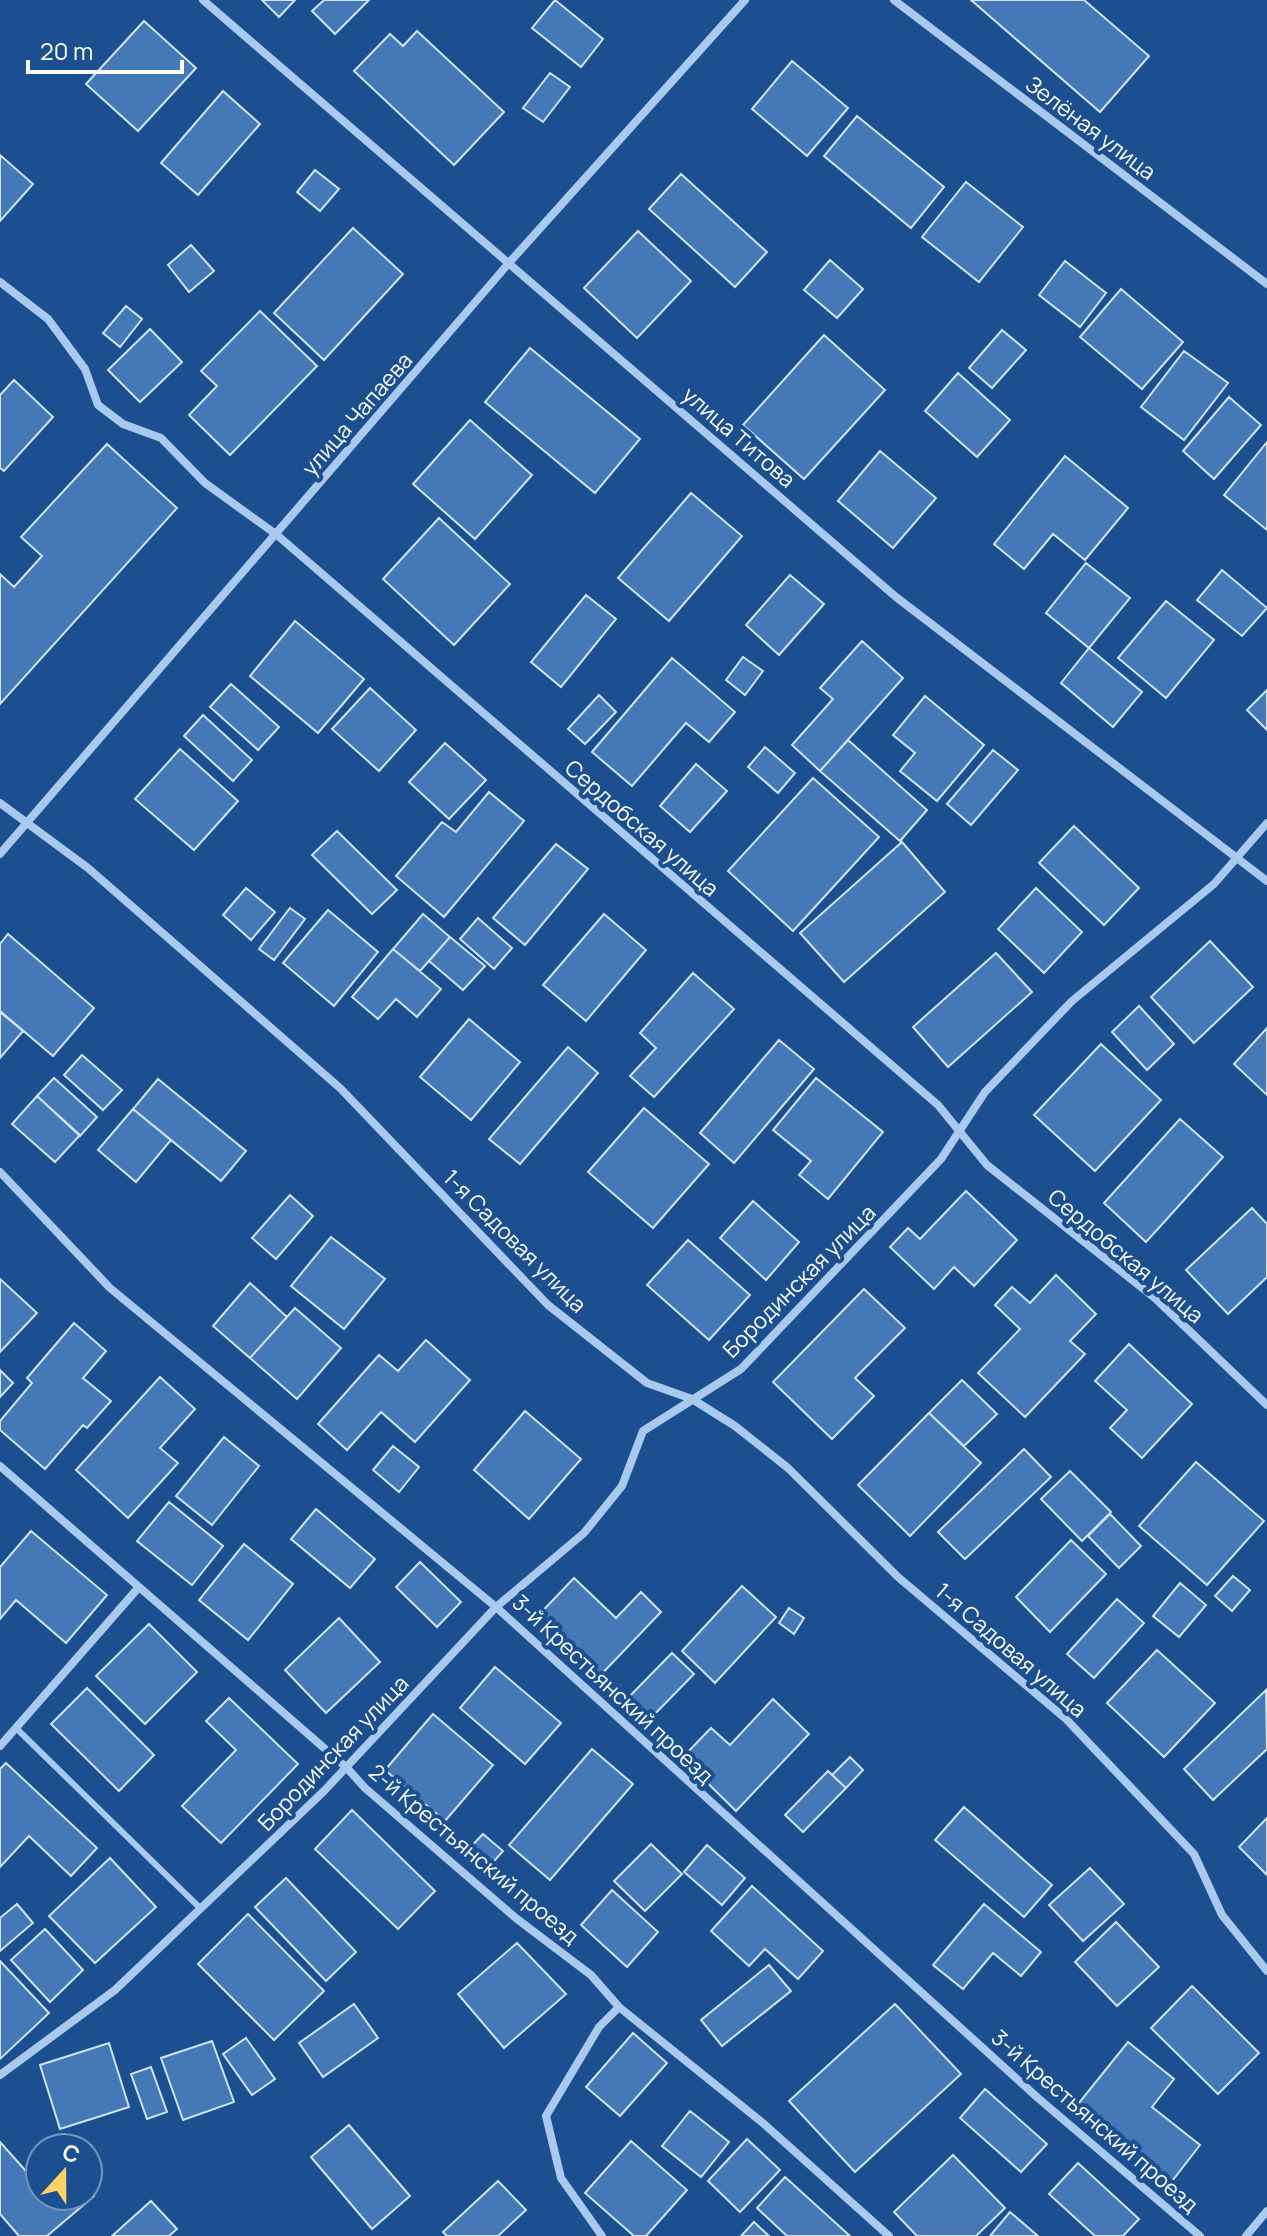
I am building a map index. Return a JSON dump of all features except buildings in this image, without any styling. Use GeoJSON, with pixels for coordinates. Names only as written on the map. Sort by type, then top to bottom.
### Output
{"type":"FeatureCollection","features":[{"type":"Feature","properties":{"kind":"street","name":"улица Титова"},"geometry":{"type":"LineString","coordinates":[[203,0],[896,597],[1267,881]]}},
{"type":"Feature","properties":{"kind":"street","name":"улица Чапаева"},"geometry":{"type":"LineString","coordinates":[[0,854],[508,264],[745,0]]}},
{"type":"Feature","properties":{"kind":"street","name":"Зелёная улица"},"geometry":{"type":"LineString","coordinates":[[894,0],[1267,284]]}},
{"type":"Feature","properties":{"kind":"street","name":"Сердобская улица"},"geometry":{"type":"LineString","coordinates":[[0,282],[48,319],[85,369],[98,405],[123,424],[161,438],[205,483],[277,535],[938,1105],[987,1165],[1155,1298],[1267,1405]]}},
{"type":"Feature","properties":{"kind":"street","name":"1-я Садовая улица"},"geometry":{"type":"LineString","coordinates":[[0,803],[88,868],[340,1088],[548,1305],[647,1383],[692,1399],[735,1426],[788,1468],[898,1577],[1066,1719],[1194,1854],[1222,1915],[1267,1971]]}},
{"type":"Feature","properties":{"kind":"street","name":"Бородинская улица"},"geometry":{"type":"LineString","coordinates":[[0,2075],[115,1990],[347,1768],[496,1607],[584,1533],[622,1486],[643,1431],[741,1369],[941,1159],[985,1092],[1072,1001],[1214,884],[1267,823]]}},
{"type":"Feature","properties":{"kind":"street","name":"3-й Крестьянский проезд"},"geometry":{"type":"LineString","coordinates":[[0,1172],[110,1288],[496,1607],[1038,2098],[1200,2236]]}},
{"type":"Feature","properties":{"kind":"street","name":"2-й Крестьянский проезд"},"geometry":{"type":"LineString","coordinates":[[0,1466],[517,1919],[591,1975],[619,2007],[764,2124],[889,2236]]}},
{"type":"Feature","properties":{"kind":"street"},"geometry":{"type":"LineString","coordinates":[[0,1746],[139,1587]]}},
{"type":"Feature","properties":{"kind":"street"},"geometry":{"type":"LineString","coordinates":[[602,2236],[561,2178],[546,2116],[599,2027],[619,2007]]}},
{"type":"Feature","properties":{"kind":"street"},"geometry":{"type":"LineString","coordinates":[[1246,2236],[1267,2211]]}},
{"type":"Feature","properties":{"kind":"lane"},"geometry":{"type":"LineString","coordinates":[[16,1728],[201,1909]]}}]}
